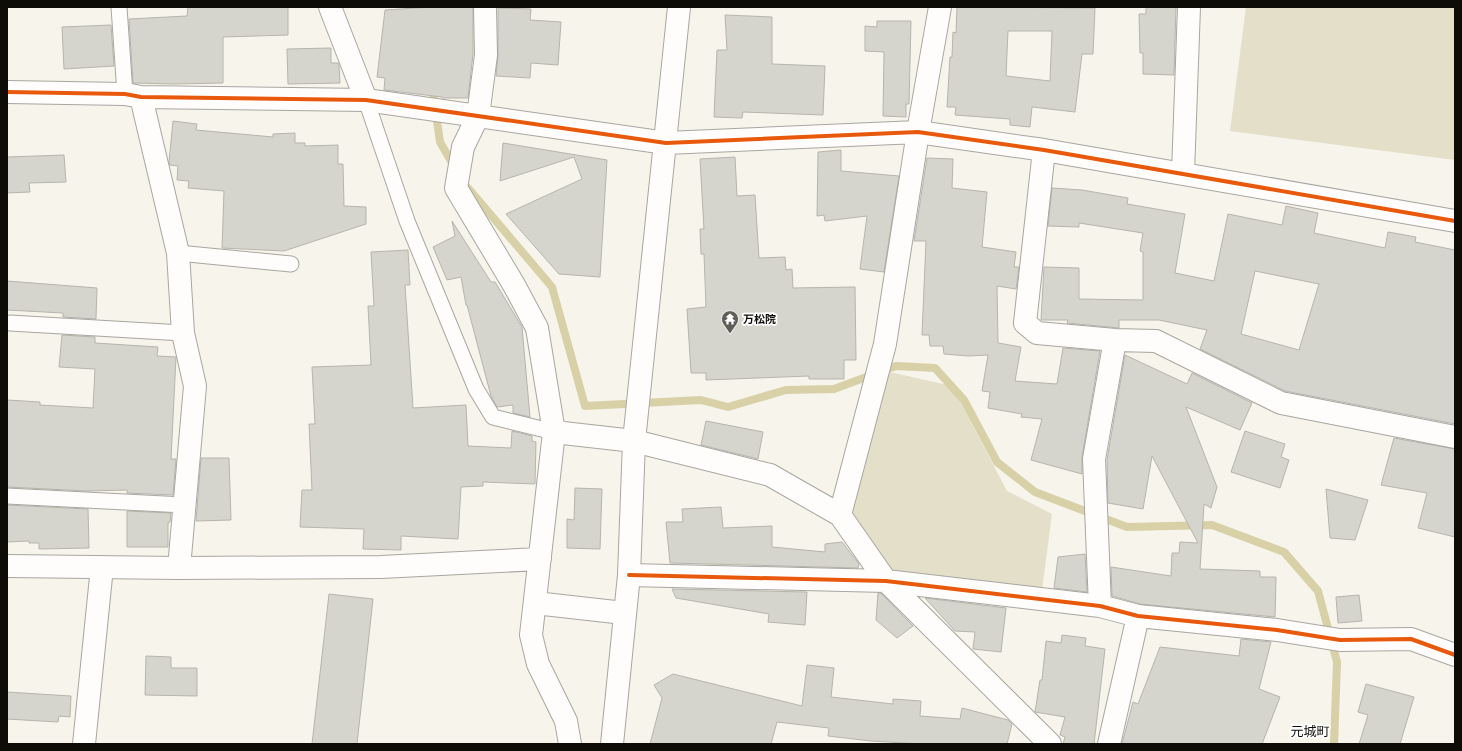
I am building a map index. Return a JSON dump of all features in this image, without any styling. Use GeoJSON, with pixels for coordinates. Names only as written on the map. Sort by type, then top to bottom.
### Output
{"type":"FeatureCollection","features":[{"type":"Feature","properties":{"kind":"street"},"geometry":{"type":"LineString","coordinates":[[330,7],[366,100]]}},
{"type":"Feature","properties":{"kind":"street"},"geometry":{"type":"LineString","coordinates":[[485,7],[486,55],[478,116],[463,147],[456,188],[514,285],[537,328],[554,432],[531,635],[538,664],[566,721],[570,744]]}},
{"type":"Feature","properties":{"kind":"street"},"geometry":{"type":"LineString","coordinates":[[612,744],[624,612],[629,575],[634,441],[679,7]]}},
{"type":"Feature","properties":{"kind":"street"},"geometry":{"type":"LineString","coordinates":[[840,515],[886,344],[918,132],[940,7]]}},
{"type":"Feature","properties":{"kind":"street"},"geometry":{"type":"LineString","coordinates":[[1183,173],[1189,7]]}},
{"type":"Feature","properties":{"kind":"street"},"geometry":{"type":"LineString","coordinates":[[7,92],[366,100],[666,143],[918,132],[1044,150],[1183,173],[1455,221]]}},
{"type":"Feature","properties":{"kind":"street"},"geometry":{"type":"LineString","coordinates":[[132,95],[178,253],[183,333],[195,386],[179,568]]}},
{"type":"Feature","properties":{"kind":"street"},"geometry":{"type":"LineString","coordinates":[[1044,150],[1025,323],[1037,333],[1115,340],[1156,341],[1281,403],[1455,437]]}},
{"type":"Feature","properties":{"kind":"street"},"geometry":{"type":"LineString","coordinates":[[1100,606],[1094,458],[1115,340]]}},
{"type":"Feature","properties":{"kind":"street"},"geometry":{"type":"LineString","coordinates":[[554,432],[634,441],[770,475],[840,515],[886,581],[1050,744]]}},
{"type":"Feature","properties":{"kind":"street"},"geometry":{"type":"LineString","coordinates":[[7,566],[102,568],[381,567],[540,559]]}},
{"type":"Feature","properties":{"kind":"street"},"geometry":{"type":"LineString","coordinates":[[84,744],[102,568]]}},
{"type":"Feature","properties":{"kind":"street"},"geometry":{"type":"LineString","coordinates":[[629,575],[886,581],[1100,606],[1138,616],[1277,630],[1340,640],[1411,639],[1455,655]]}},
{"type":"Feature","properties":{"kind":"street"},"geometry":{"type":"LineString","coordinates":[[535,603],[624,612]]}},
{"type":"Feature","properties":{"kind":"street"},"geometry":{"type":"LineString","coordinates":[[1109,744],[1138,616]]}},
{"type":"Feature","properties":{"kind":"lane"},"geometry":{"type":"LineString","coordinates":[[119,7],[132,95]]}},
{"type":"Feature","properties":{"kind":"lane"},"geometry":{"type":"LineString","coordinates":[[366,100],[407,221],[476,389],[493,417],[554,432]]}},
{"type":"Feature","properties":{"kind":"lane"},"geometry":{"type":"LineString","coordinates":[[178,253],[291,264]]}},
{"type":"Feature","properties":{"kind":"lane"},"geometry":{"type":"LineString","coordinates":[[10,324],[183,333]]}},
{"type":"Feature","properties":{"kind":"lane"},"geometry":{"type":"LineString","coordinates":[[7,496],[184,505]]}},
{"type":"Feature","properties":{"kind":"shaded area"},"geometry":{"type":"Polygon","coordinates":[[[1246,7],[1455,7],[1455,160],[1230,131],[1246,7]]]}},
{"type":"Feature","properties":{"kind":"shaded area"},"geometry":{"type":"Polygon","coordinates":[[[885,371],[952,386],[1007,491],[1052,514],[1042,590],[888,574],[847,513],[885,371]]]}},
{"type":"Feature","properties":{"kind":"building"},"geometry":{"type":"Polygon","coordinates":[[[188,7],[288,7],[288,35],[223,37],[223,83],[133,83],[129,19],[187,16],[188,7]]]}},
{"type":"Feature","properties":{"kind":"building"},"geometry":{"type":"Polygon","coordinates":[[[431,7],[473,7],[473,54],[468,98],[442,98],[384,90],[385,78],[377,77],[385,10],[431,7]]]}},
{"type":"Feature","properties":{"kind":"building"},"geometry":{"type":"Polygon","coordinates":[[[957,7],[1095,8],[1093,54],[1082,54],[1075,112],[1032,107],[1030,127],[1010,125],[1010,119],[955,115],[956,107],[947,107],[953,32],[956,33],[957,7]],[[1008,31],[1006,76],[1050,81],[1052,31],[1008,31]]]}},
{"type":"Feature","properties":{"kind":"building"},"geometry":{"type":"Polygon","coordinates":[[[1146,7],[1176,7],[1174,75],[1143,74],[1143,53],[1140,53],[1139,14],[1146,14],[1146,7]]]}},
{"type":"Feature","properties":{"kind":"building"},"geometry":{"type":"Polygon","coordinates":[[[498,8],[531,9],[530,20],[561,22],[558,65],[531,63],[530,78],[496,76],[498,55],[498,8]]]}},
{"type":"Feature","properties":{"kind":"building"},"geometry":{"type":"Polygon","coordinates":[[[725,15],[772,17],[772,64],[825,66],[823,115],[743,112],[742,118],[714,117],[717,50],[727,50],[725,15]]]}},
{"type":"Feature","properties":{"kind":"building"},"geometry":{"type":"Polygon","coordinates":[[[877,21],[911,21],[909,104],[906,104],[906,117],[883,116],[884,52],[865,51],[865,26],[877,27],[877,21]]]}},
{"type":"Feature","properties":{"kind":"building"},"geometry":{"type":"Polygon","coordinates":[[[111,25],[114,66],[64,69],[62,27],[111,25]]]}},
{"type":"Feature","properties":{"kind":"building"},"geometry":{"type":"Polygon","coordinates":[[[331,48],[331,63],[338,63],[339,65],[340,83],[288,84],[287,49],[331,48]]]}},
{"type":"Feature","properties":{"kind":"building"},"geometry":{"type":"Polygon","coordinates":[[[173,121],[197,124],[196,130],[273,137],[273,134],[295,133],[295,143],[305,143],[305,146],[338,145],[338,164],[343,164],[344,206],[366,207],[366,224],[284,251],[222,248],[224,191],[188,188],[189,181],[177,180],[178,166],[170,165],[169,162],[173,121]]]}},
{"type":"Feature","properties":{"kind":"building"},"geometry":{"type":"Polygon","coordinates":[[[503,143],[607,160],[600,277],[559,274],[506,214],[582,179],[574,157],[500,181],[503,143]]]}},
{"type":"Feature","properties":{"kind":"building"},"geometry":{"type":"Polygon","coordinates":[[[841,150],[841,171],[899,176],[884,272],[860,269],[867,216],[825,221],[824,215],[817,216],[818,152],[841,150]]]}},
{"type":"Feature","properties":{"kind":"building"},"geometry":{"type":"Polygon","coordinates":[[[64,155],[66,182],[29,183],[30,192],[7,193],[7,157],[64,155]]]}},
{"type":"Feature","properties":{"kind":"building"},"geometry":{"type":"Polygon","coordinates":[[[735,157],[737,196],[755,195],[759,258],[785,257],[786,270],[792,269],[793,288],[855,287],[856,360],[844,360],[844,379],[809,379],[809,376],[706,380],[706,373],[691,373],[687,309],[706,307],[704,254],[701,254],[700,229],[704,229],[700,159],[735,157]]]}},
{"type":"Feature","properties":{"kind":"building"},"geometry":{"type":"Polygon","coordinates":[[[927,158],[953,159],[952,188],[987,192],[982,247],[1016,252],[1014,267],[1019,267],[1016,289],[997,286],[998,343],[1021,347],[1015,381],[1057,384],[1063,348],[1100,351],[1082,457],[1082,474],[1031,460],[1042,419],[1021,417],[1022,414],[988,408],[990,392],[982,391],[988,355],[969,356],[944,354],[943,346],[930,346],[929,335],[922,335],[926,241],[914,241],[927,158]]]}},
{"type":"Feature","properties":{"kind":"building"},"geometry":{"type":"Polygon","coordinates":[[[1052,188],[1082,190],[1128,198],[1127,204],[1185,214],[1175,273],[1214,281],[1228,214],[1282,225],[1286,206],[1318,213],[1314,233],[1385,248],[1388,232],[1416,237],[1415,242],[1455,250],[1455,424],[1285,391],[1200,349],[1207,330],[1159,320],[1119,320],[1119,328],[1067,323],[1068,320],[1041,320],[1044,267],[1079,268],[1079,299],[1143,300],[1143,252],[1140,251],[1143,233],[1079,223],[1079,227],[1048,226],[1052,188]],[[1255,271],[1241,334],[1299,350],[1319,284],[1255,271]]]}},
{"type":"Feature","properties":{"kind":"building"},"geometry":{"type":"Polygon","coordinates":[[[452,221],[491,282],[495,282],[522,327],[530,417],[513,413],[513,405],[497,407],[491,396],[466,305],[461,277],[447,280],[433,247],[455,236],[452,221]]]}},
{"type":"Feature","properties":{"kind":"building"},"geometry":{"type":"Polygon","coordinates":[[[408,250],[410,285],[405,285],[413,408],[466,405],[468,446],[511,448],[512,431],[532,436],[532,441],[536,442],[535,484],[483,482],[483,486],[461,487],[458,539],[401,536],[401,550],[363,549],[364,529],[300,527],[302,490],[312,490],[309,424],[315,424],[312,367],[371,365],[368,306],[374,306],[371,252],[408,250]]]}},
{"type":"Feature","properties":{"kind":"building"},"geometry":{"type":"Polygon","coordinates":[[[7,281],[97,288],[96,319],[63,317],[63,313],[7,310],[7,281]]]}},
{"type":"Feature","properties":{"kind":"building"},"geometry":{"type":"Polygon","coordinates":[[[62,335],[95,337],[95,343],[158,347],[157,356],[176,357],[171,459],[176,459],[173,495],[127,493],[127,490],[87,491],[7,487],[7,400],[40,402],[40,405],[93,408],[95,369],[59,367],[62,335]]]}},
{"type":"Feature","properties":{"kind":"building"},"geometry":{"type":"Polygon","coordinates":[[[1125,355],[1187,384],[1192,373],[1252,403],[1240,430],[1186,407],[1217,487],[1211,508],[1204,504],[1200,569],[1260,571],[1260,577],[1276,577],[1275,617],[1140,604],[1112,596],[1111,567],[1171,576],[1172,553],[1179,553],[1180,542],[1198,543],[1152,456],[1143,509],[1108,503],[1107,460],[1125,355]]]}},
{"type":"Feature","properties":{"kind":"building"},"geometry":{"type":"Polygon","coordinates":[[[706,421],[763,432],[758,459],[701,445],[706,421]]]}},
{"type":"Feature","properties":{"kind":"building"},"geometry":{"type":"Polygon","coordinates":[[[1245,431],[1285,444],[1281,457],[1289,460],[1280,488],[1231,472],[1245,431]]]}},
{"type":"Feature","properties":{"kind":"building"},"geometry":{"type":"Polygon","coordinates":[[[1394,438],[1455,449],[1455,537],[1418,528],[1427,493],[1381,485],[1394,438]]]}},
{"type":"Feature","properties":{"kind":"building"},"geometry":{"type":"Polygon","coordinates":[[[201,458],[229,458],[231,520],[196,521],[201,458]]]}},
{"type":"Feature","properties":{"kind":"building"},"geometry":{"type":"Polygon","coordinates":[[[575,488],[602,489],[600,549],[567,548],[567,519],[574,520],[575,488]]]}},
{"type":"Feature","properties":{"kind":"building"},"geometry":{"type":"Polygon","coordinates":[[[1326,489],[1368,500],[1355,540],[1330,538],[1326,489]]]}},
{"type":"Feature","properties":{"kind":"building"},"geometry":{"type":"Polygon","coordinates":[[[7,505],[88,509],[89,548],[39,549],[39,543],[29,543],[29,541],[7,542],[7,505]]]}},
{"type":"Feature","properties":{"kind":"building"},"geometry":{"type":"Polygon","coordinates":[[[721,507],[723,528],[772,526],[772,547],[825,552],[825,544],[842,542],[859,564],[858,568],[670,563],[666,522],[683,522],[682,509],[721,507]]]}},
{"type":"Feature","properties":{"kind":"building"},"geometry":{"type":"Polygon","coordinates":[[[127,511],[171,513],[170,522],[168,523],[168,547],[127,547],[127,511]]]}},
{"type":"Feature","properties":{"kind":"building"},"geometry":{"type":"Polygon","coordinates":[[[1085,554],[1087,592],[1054,588],[1058,557],[1085,554]]]}},
{"type":"Feature","properties":{"kind":"building"},"geometry":{"type":"Polygon","coordinates":[[[672,589],[807,592],[805,625],[768,622],[769,614],[676,598],[672,589]]]}},
{"type":"Feature","properties":{"kind":"building"},"geometry":{"type":"Polygon","coordinates":[[[878,593],[881,593],[913,626],[897,638],[876,620],[878,593]]]}},
{"type":"Feature","properties":{"kind":"building"},"geometry":{"type":"Polygon","coordinates":[[[329,594],[373,599],[357,744],[312,744],[329,594]]]}},
{"type":"Feature","properties":{"kind":"building"},"geometry":{"type":"Polygon","coordinates":[[[1359,595],[1362,621],[1338,623],[1336,597],[1359,595]]]}},
{"type":"Feature","properties":{"kind":"building"},"geometry":{"type":"Polygon","coordinates":[[[925,598],[1006,608],[1001,652],[973,649],[975,632],[955,631],[925,598]]]}},
{"type":"Feature","properties":{"kind":"building"},"geometry":{"type":"Polygon","coordinates":[[[1062,635],[1086,638],[1085,646],[1105,649],[1094,744],[1063,744],[1065,737],[1060,735],[1065,717],[1035,712],[1040,680],[1042,680],[1046,641],[1061,643],[1062,635]]]}},
{"type":"Feature","properties":{"kind":"building"},"geometry":{"type":"Polygon","coordinates":[[[1241,639],[1271,642],[1259,689],[1280,697],[1262,744],[1122,744],[1133,702],[1138,704],[1160,647],[1239,656],[1241,639]]]}},
{"type":"Feature","properties":{"kind":"building"},"geometry":{"type":"Polygon","coordinates":[[[146,656],[171,657],[171,668],[197,668],[197,696],[145,695],[146,656]]]}},
{"type":"Feature","properties":{"kind":"building"},"geometry":{"type":"Polygon","coordinates":[[[807,665],[834,668],[831,697],[893,704],[893,699],[921,701],[920,716],[960,719],[962,708],[1008,720],[1012,724],[1007,744],[922,744],[871,741],[828,736],[829,728],[777,722],[771,744],[650,744],[662,698],[654,685],[673,674],[802,706],[807,665]]]}},
{"type":"Feature","properties":{"kind":"building"},"geometry":{"type":"Polygon","coordinates":[[[1366,684],[1414,697],[1400,744],[1359,744],[1368,715],[1358,712],[1366,684]]]}},
{"type":"Feature","properties":{"kind":"building"},"geometry":{"type":"Polygon","coordinates":[[[7,692],[71,696],[70,717],[59,716],[58,722],[7,719],[7,692]]]}},
{"type":"Feature","properties":{"kind":"waterway"},"geometry":{"type":"LineString","coordinates":[[432,86],[440,142],[455,168]]}},
{"type":"Feature","properties":{"kind":"waterway"},"geometry":{"type":"LineString","coordinates":[[468,188],[552,287],[585,406],[701,400],[728,407],[786,390],[834,389],[896,366],[935,368],[964,400],[997,462],[1035,492],[1127,527],[1212,525],[1284,552],[1318,591],[1337,662],[1334,744]]}},
{"type":"Feature","properties":{"kind":"cycle path"},"geometry":{"type":"LineString","coordinates":[[7,92],[125,94],[141,97],[366,100],[666,143],[918,132],[1044,150],[1455,221]]}},
{"type":"Feature","properties":{"kind":"cycle path"},"geometry":{"type":"LineString","coordinates":[[629,575],[886,581],[1100,606],[1138,616],[1277,630],[1340,640],[1411,639],[1455,655]]}},
{"type":"Feature","properties":{"kind":"place","name":"万松院"},"geometry":{"type":"Point","coordinates":[730,334]}},
{"type":"Feature","properties":{"kind":"district","name":"元城町"},"geometry":{"type":"Point","coordinates":[1310,731]}}]}
